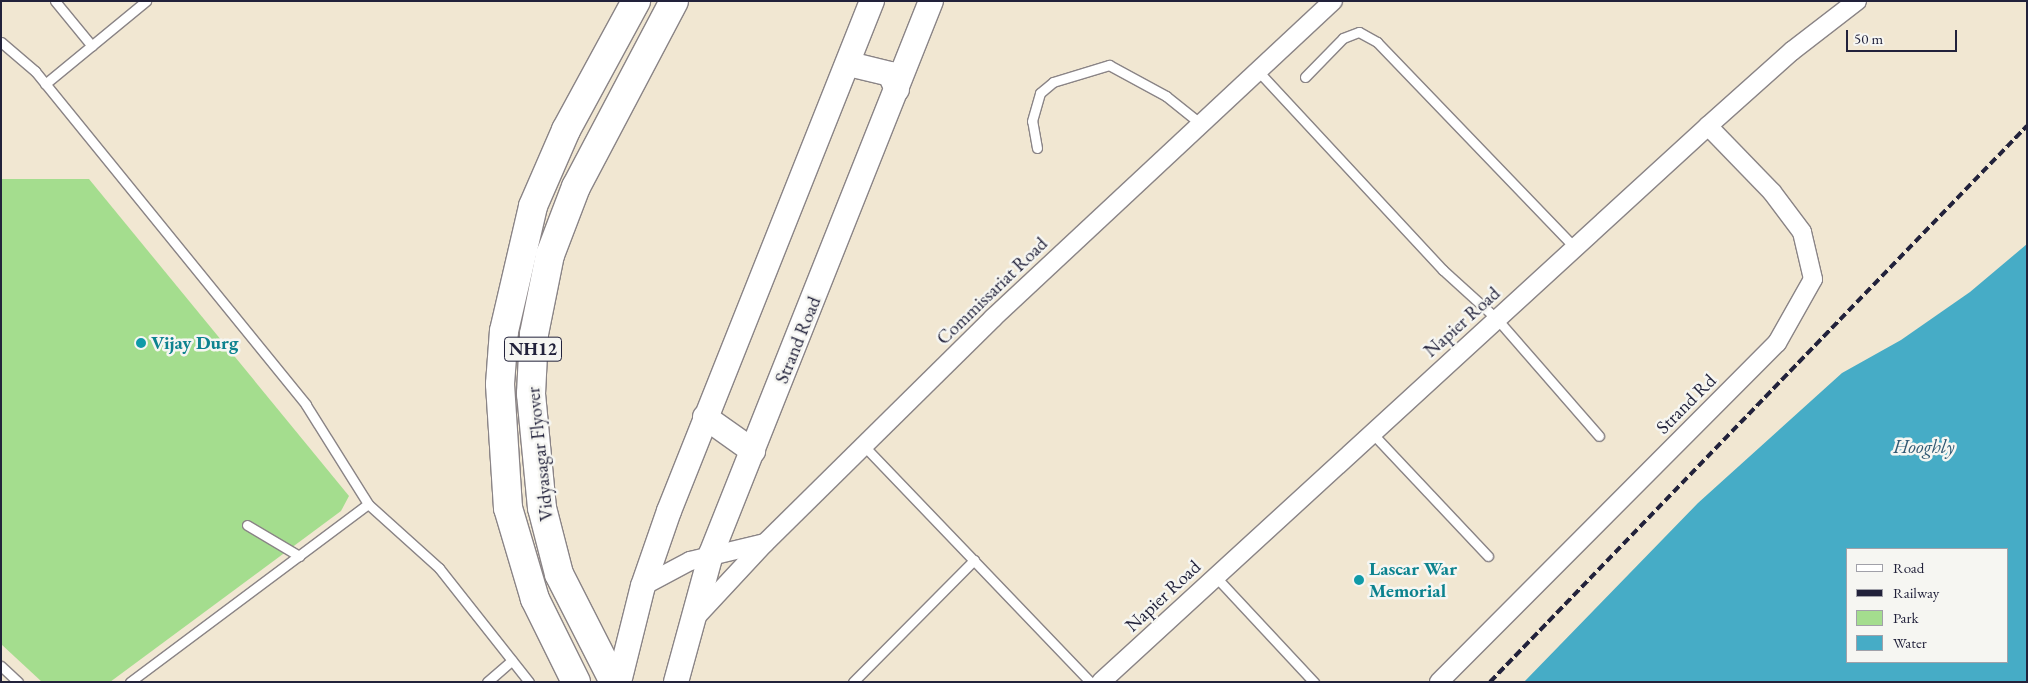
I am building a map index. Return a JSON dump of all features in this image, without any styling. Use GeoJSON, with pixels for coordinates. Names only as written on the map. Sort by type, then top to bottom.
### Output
{"type":"FeatureCollection","features":[{"type":"Feature","properties":{"kind":"highway","name":"Vidyasagar Flyover"},"geometry":{"type":"LineString","coordinates":[[576,682],[535,599],[508,508],[500,384],[504,331],[533,206],[566,130],[636,1]]}},
{"type":"Feature","properties":{"kind":"highway","name":"Vidyasagar Flyover"},"geometry":{"type":"LineString","coordinates":[[614,682],[559,574],[542,508],[531,394],[534,334],[550,255],[576,187],[674,1]]}},
{"type":"Feature","properties":{"kind":"main road"},"geometry":{"type":"LineString","coordinates":[[619,682],[643,586],[705,417],[849,64],[872,1]]}},
{"type":"Feature","properties":{"kind":"main road","name":"Strand Road"},"geometry":{"type":"LineString","coordinates":[[676,682],[711,554],[931,1]]}},
{"type":"Feature","properties":{"kind":"main road"},"geometry":{"type":"LineString","coordinates":[[849,64],[890,74],[897,90]]}},
{"type":"Feature","properties":{"kind":"main road"},"geometry":{"type":"LineString","coordinates":[[705,417],[752,452]]}},
{"type":"Feature","properties":{"kind":"street","name":"Commissariat Road"},"geometry":{"type":"LineString","coordinates":[[691,622],[765,543],[865,447],[993,318],[1332,1]]}},
{"type":"Feature","properties":{"kind":"street","name":"Napier Road"},"geometry":{"type":"LineString","coordinates":[[1101,682],[1708,126],[1792,51],[1852,3]]}},
{"type":"Feature","properties":{"kind":"street","name":"Strand Rd"},"geometry":{"type":"LineString","coordinates":[[1439,682],[1777,343],[1813,279],[1802,232],[1772,192],[1708,126]]}},
{"type":"Feature","properties":{"kind":"street"},"geometry":{"type":"LineString","coordinates":[[643,586],[711,554],[765,543]]}},
{"type":"Feature","properties":{"kind":"lane"},"geometry":{"type":"LineString","coordinates":[[55,1],[92,46]]}},
{"type":"Feature","properties":{"kind":"lane"},"geometry":{"type":"LineString","coordinates":[[45,84],[146,1]]}},
{"type":"Feature","properties":{"kind":"lane"},"geometry":{"type":"LineString","coordinates":[[1305,77],[1343,38],[1359,32],[1377,42],[1575,248]]}},
{"type":"Feature","properties":{"kind":"lane"},"geometry":{"type":"LineString","coordinates":[[1,42],[45,84],[306,405],[368,504],[439,568],[529,682]]}},
{"type":"Feature","properties":{"kind":"lane"},"geometry":{"type":"LineString","coordinates":[[1036,148],[1032,121],[1040,93],[1053,82],[1109,65],[1166,96],[1201,124]]}},
{"type":"Feature","properties":{"kind":"lane"},"geometry":{"type":"LineString","coordinates":[[1258,71],[1443,270],[1496,319],[1599,436]]}},
{"type":"Feature","properties":{"kind":"lane"},"geometry":{"type":"LineString","coordinates":[[1372,432],[1488,556]]}},
{"type":"Feature","properties":{"kind":"lane"},"geometry":{"type":"LineString","coordinates":[[865,447],[1090,682]]}},
{"type":"Feature","properties":{"kind":"lane"},"geometry":{"type":"LineString","coordinates":[[130,682],[368,504]]}},
{"type":"Feature","properties":{"kind":"lane"},"geometry":{"type":"LineString","coordinates":[[247,525],[299,556]]}},
{"type":"Feature","properties":{"kind":"lane"},"geometry":{"type":"LineString","coordinates":[[853,682],[974,560]]}},
{"type":"Feature","properties":{"kind":"lane"},"geometry":{"type":"LineString","coordinates":[[1215,576],[1314,682]]}},
{"type":"Feature","properties":{"kind":"lane"},"geometry":{"type":"LineString","coordinates":[[487,682],[512,660]]}},
{"type":"Feature","properties":{"kind":"lane"},"geometry":{"type":"LineString","coordinates":[[1,666],[18,682]]}},
{"type":"Feature","properties":{"kind":"green space"},"geometry":{"type":"Polygon","coordinates":[[[1,179],[89,179],[349,496],[341,511],[110,682],[42,682],[1,644],[1,179]]]}},
{"type":"Feature","properties":{"kind":"water","name":"Hooghly"},"geometry":{"type":"Polygon","coordinates":[[[2027,244],[2027,682],[1524,682],[1698,503],[1842,373],[1901,340],[1970,292],[2027,244]]]}},
{"type":"Feature","properties":{"kind":"railway"},"geometry":{"type":"LineString","coordinates":[[1490,682],[2027,126]]}},
{"type":"Feature","properties":{"kind":"place","name":"Vijay Durg"},"geometry":{"type":"Point","coordinates":[141,343]}},
{"type":"Feature","properties":{"kind":"place","name":"Lascar War Memorial"},"geometry":{"type":"Point","coordinates":[1359,580]}}]}
